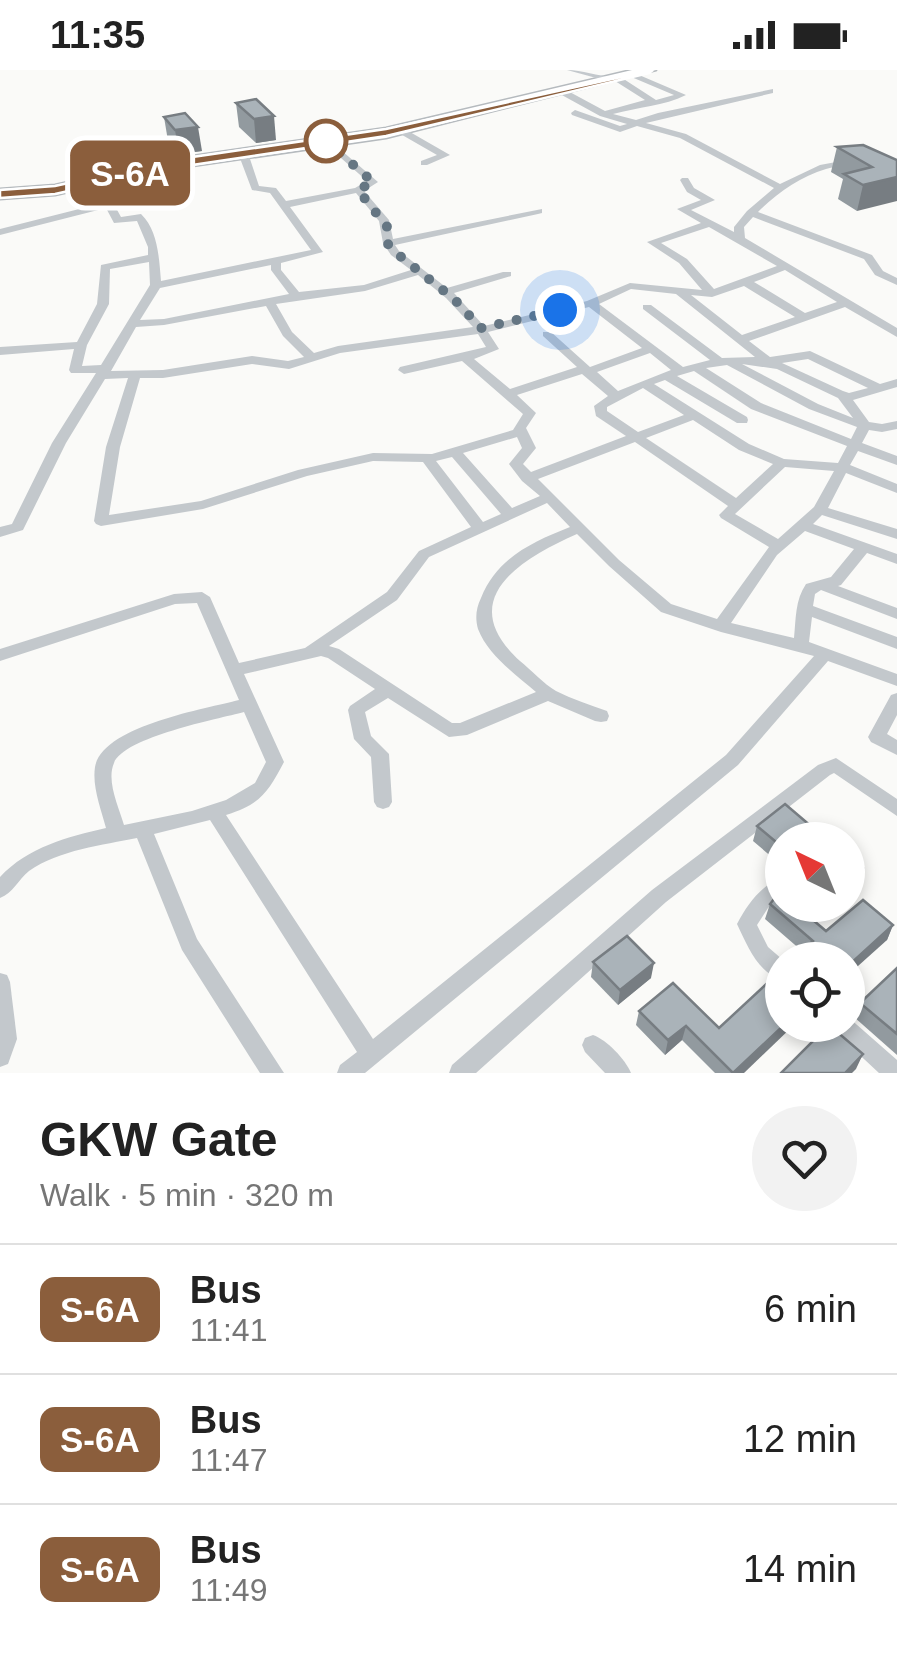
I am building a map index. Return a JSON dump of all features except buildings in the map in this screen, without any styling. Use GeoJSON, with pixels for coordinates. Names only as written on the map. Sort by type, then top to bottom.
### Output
{"type":"FeatureCollection","features":[{"type":"Feature","properties":{"kind":"main road"},"geometry":{"type":"LineString","coordinates":[[0,194],[55,190],[243,153],[400,130],[627,75]]}},
{"type":"Feature","properties":{"kind":"street"},"geometry":{"type":"LineString","coordinates":[[571,70],[627,75],[682,95],[604,114]]}},
{"type":"Feature","properties":{"kind":"street"},"geometry":{"type":"LineString","coordinates":[[627,75],[652,101]]}},
{"type":"Feature","properties":{"kind":"street"},"geometry":{"type":"LineString","coordinates":[[575,113],[620,129],[770,91]]}},
{"type":"Feature","properties":{"kind":"street"},"geometry":{"type":"LineString","coordinates":[[563,92],[604,114],[683,136],[779,186]]}},
{"type":"Feature","properties":{"kind":"street"},"geometry":{"type":"LineString","coordinates":[[400,130],[445,155],[424,163]]}},
{"type":"Feature","properties":{"kind":"street"},"geometry":{"type":"LineString","coordinates":[[283,205],[358,190],[373,182],[327,141]]}},
{"type":"Feature","properties":{"kind":"street"},"geometry":{"type":"LineString","coordinates":[[156,285],[318,252],[273,190],[255,188],[243,153]]}},
{"type":"Feature","properties":{"kind":"street"},"geometry":{"type":"LineString","coordinates":[[740,240],[739,227],[779,186],[840,163],[859,164]]}},
{"type":"Feature","properties":{"kind":"street"},"geometry":{"type":"LineString","coordinates":[[685,180],[690,190],[710,200],[682,209],[787,266],[897,333]]}},
{"type":"Feature","properties":{"kind":"street"},"geometry":{"type":"LineString","coordinates":[[0,532],[18,527],[54,452],[156,285],[153,247],[141,217],[118,221],[96,181]]}},
{"type":"Feature","properties":{"kind":"street"},"geometry":{"type":"LineString","coordinates":[[358,190],[388,228],[388,244],[446,292],[481,328],[493,349],[404,370]]}},
{"type":"Feature","properties":{"kind":"street"},"geometry":{"type":"LineString","coordinates":[[0,232],[108,205]]}},
{"type":"Feature","properties":{"kind":"street"},"geometry":{"type":"LineString","coordinates":[[388,244],[538,211]]}},
{"type":"Feature","properties":{"kind":"street"},"geometry":{"type":"LineString","coordinates":[[752,213],[868,258],[879,273],[897,282]]}},
{"type":"Feature","properties":{"kind":"street"},"geometry":{"type":"LineString","coordinates":[[708,224],[652,242],[683,261],[712,294]]}},
{"type":"Feature","properties":{"kind":"street"},"geometry":{"type":"LineString","coordinates":[[152,258],[105,267],[103,304],[81,344],[74,370],[163,374],[252,360],[289,365],[338,350],[481,328],[592,304],[630,286],[681,294],[712,294],[787,266]]}},
{"type":"Feature","properties":{"kind":"street"},"geometry":{"type":"LineString","coordinates":[[276,260],[276,270],[296,296]]}},
{"type":"Feature","properties":{"kind":"street"},"geometry":{"type":"LineString","coordinates":[[134,324],[366,288],[420,272]]}},
{"type":"Feature","properties":{"kind":"street"},"geometry":{"type":"LineString","coordinates":[[446,292],[506,274]]}},
{"type":"Feature","properties":{"kind":"street"},"geometry":{"type":"LineString","coordinates":[[746,282],[805,318]]}},
{"type":"Feature","properties":{"kind":"street"},"geometry":{"type":"LineString","coordinates":[[681,294],[768,362],[843,396],[857,396],[897,383]]}},
{"type":"Feature","properties":{"kind":"street"},"geometry":{"type":"LineString","coordinates":[[269,302],[288,334],[313,360]]}},
{"type":"Feature","properties":{"kind":"street"},"geometry":{"type":"LineString","coordinates":[[740,340],[848,302]]}},
{"type":"Feature","properties":{"kind":"street"},"geometry":{"type":"LineString","coordinates":[[592,304],[742,420]]}},
{"type":"Feature","properties":{"kind":"street"},"geometry":{"type":"LineString","coordinates":[[646,307],[722,361],[799,400],[882,430],[897,425]]}},
{"type":"Feature","properties":{"kind":"street"},"geometry":{"type":"LineString","coordinates":[[547,334],[616,396]]}},
{"type":"Feature","properties":{"kind":"street"},"geometry":{"type":"LineString","coordinates":[[0,351],[81,344]]}},
{"type":"Feature","properties":{"kind":"street"},"geometry":{"type":"LineString","coordinates":[[509,394],[650,348]]}},
{"type":"Feature","properties":{"kind":"street"},"geometry":{"type":"LineString","coordinates":[[735,504],[598,410],[616,396],[722,361],[768,362],[810,355],[879,388]]}},
{"type":"Feature","properties":{"kind":"street"},"geometry":{"type":"LineString","coordinates":[[135,374],[114,447],[101,521],[203,505],[303,473],[373,457],[428,458],[520,432],[530,413],[467,356]]}},
{"type":"Feature","properties":{"kind":"street"},"geometry":{"type":"LineString","coordinates":[[682,372],[756,406],[897,461]]}},
{"type":"Feature","properties":{"kind":"street"},"geometry":{"type":"LineString","coordinates":[[647,385],[744,447],[782,462],[845,468],[897,489]]}},
{"type":"Feature","properties":{"kind":"street"},"geometry":{"type":"LineString","coordinates":[[843,396],[866,425]]}},
{"type":"Feature","properties":{"kind":"street"},"geometry":{"type":"LineString","coordinates":[[526,478],[695,415]]}},
{"type":"Feature","properties":{"kind":"street"},"geometry":{"type":"LineString","coordinates":[[720,626],[778,546],[820,510],[866,425]]}},
{"type":"Feature","properties":{"kind":"street"},"geometry":{"type":"LineString","coordinates":[[520,432],[529,448],[516,464],[526,478],[652,599],[682,615],[802,644],[897,680]]}},
{"type":"Feature","properties":{"kind":"street"},"geometry":{"type":"LineString","coordinates":[[454,452],[509,514]]}},
{"type":"Feature","properties":{"kind":"street"},"geometry":{"type":"LineString","coordinates":[[428,458],[479,527]]}},
{"type":"Feature","properties":{"kind":"street"},"geometry":{"type":"LineString","coordinates":[[778,546],[726,515],[782,462]]}},
{"type":"Feature","properties":{"kind":"street"},"geometry":{"type":"LineString","coordinates":[[234,670],[312,650],[392,596],[424,554],[548,498]]}},
{"type":"Feature","properties":{"kind":"street"},"geometry":{"type":"LineString","coordinates":[[820,510],[897,534]]}},
{"type":"Feature","properties":{"kind":"street"},"geometry":{"type":"LineString","coordinates":[[803,525],[897,559]]}},
{"type":"Feature","properties":{"kind":"street"},"geometry":{"type":"LineString","coordinates":[[579,528],[525,552],[508,566],[493,584],[484,623],[500,649],[548,694],[601,716]]}},
{"type":"Feature","properties":{"kind":"street"},"geometry":{"type":"LineString","coordinates":[[826,587],[836,581],[864,547]]}},
{"type":"Feature","properties":{"kind":"street"},"geometry":{"type":"LineString","coordinates":[[802,644],[804,608],[811,588],[826,587],[897,614]]}},
{"type":"Feature","properties":{"kind":"street"},"geometry":{"type":"LineString","coordinates":[[0,655],[174,600],[202,597],[275,762],[272,776],[255,796],[142,830],[34,856],[18,866],[0,890]]}},
{"type":"Feature","properties":{"kind":"street"},"geometry":{"type":"LineString","coordinates":[[804,608],[897,643]]}},
{"type":"Feature","properties":{"kind":"street"},"geometry":{"type":"LineString","coordinates":[[312,650],[333,654],[449,730],[461,730],[535,696],[548,694]]}},
{"type":"Feature","properties":{"kind":"street"},"geometry":{"type":"LineString","coordinates":[[348,1073],[732,760],[824,654]]}},
{"type":"Feature","properties":{"kind":"street"},"geometry":{"type":"LineString","coordinates":[[383,802],[380,754],[363,739],[356,710],[388,690]]}},
{"type":"Feature","properties":{"kind":"street"},"geometry":{"type":"LineString","coordinates":[[897,699],[877,737],[897,748]]}},
{"type":"Feature","properties":{"kind":"street"},"geometry":{"type":"LineString","coordinates":[[118,836],[104,772],[110,753],[132,738],[250,704]]}},
{"type":"Feature","properties":{"kind":"street"},"geometry":{"type":"LineString","coordinates":[[460,1073],[659,896],[824,770],[836,766],[848,771],[897,809]]}},
{"type":"Feature","properties":{"kind":"street"},"geometry":{"type":"LineString","coordinates":[[213,810],[371,1054]]}},
{"type":"Feature","properties":{"kind":"street"},"geometry":{"type":"LineString","coordinates":[[142,830],[189,944],[273,1073]]}},
{"type":"Feature","properties":{"kind":"street"},"geometry":{"type":"LineString","coordinates":[[765,899],[747,924],[765,957]]}},
{"type":"Feature","properties":{"kind":"street"},"geometry":{"type":"LineString","coordinates":[[0,982],[6,1039],[0,1056]]}},
{"type":"Feature","properties":{"kind":"street"},"geometry":{"type":"LineString","coordinates":[[861,1042],[895,1073]]}},
{"type":"Feature","properties":{"kind":"street"},"geometry":{"type":"LineString","coordinates":[[593,1045],[620,1073]]}},
{"type":"Feature","properties":{"kind":"bus line","name":"S-6A"},"geometry":{"type":"LineString","coordinates":[[0,194],[55,190],[172,164],[386,133],[649,70]]}},
{"type":"Feature","properties":{"kind":"route"},"geometry":{"type":"LineString","coordinates":[[326,141],[373,182],[358,190],[384,220],[388,244],[454,299],[481,328],[560,310]]}}]}
